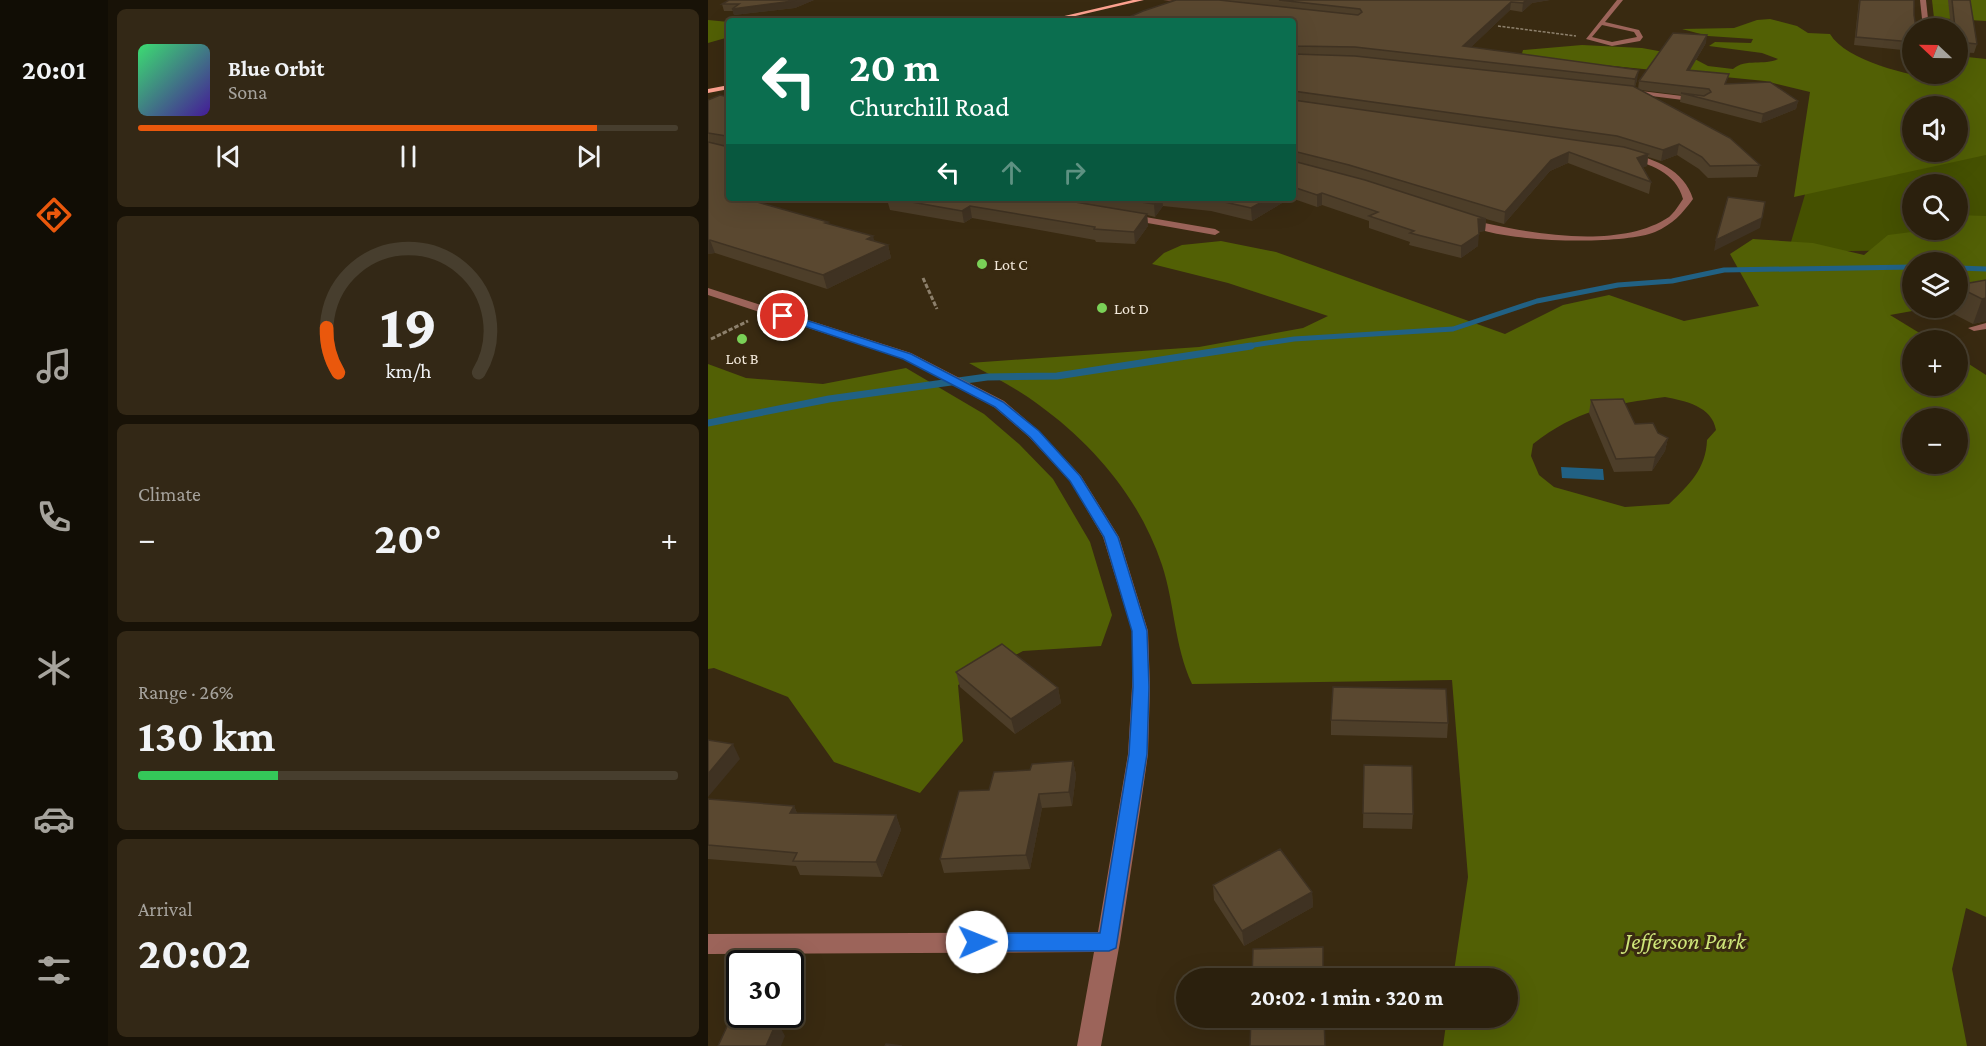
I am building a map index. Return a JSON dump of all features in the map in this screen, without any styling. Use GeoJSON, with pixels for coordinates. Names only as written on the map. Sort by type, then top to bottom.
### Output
{"type":"FeatureCollection","features":[{"type":"Feature","properties":{"kind":"main road"},"geometry":{"type":"LineString","coordinates":[[1060,18],[1141,0]]}},
{"type":"Feature","properties":{"kind":"main road"},"geometry":{"type":"LineString","coordinates":[[708,91],[726,88]]}},
{"type":"Feature","properties":{"kind":"main road"},"geometry":{"type":"LineString","coordinates":[[708,99],[726,95]]}},
{"type":"Feature","properties":{"kind":"street"},"geometry":{"type":"LineString","coordinates":[[1166,0],[1206,4]]}},
{"type":"Feature","properties":{"kind":"street"},"geometry":{"type":"LineString","coordinates":[[1601,23],[1637,32],[1640,37],[1633,43],[1622,44],[1597,42],[1588,38],[1620,0]]}},
{"type":"Feature","properties":{"kind":"street"},"geometry":{"type":"LineString","coordinates":[[1923,0],[1925,18]]}},
{"type":"Feature","properties":{"kind":"street"},"geometry":{"type":"LineString","coordinates":[[1622,91],[1703,100]]}},
{"type":"Feature","properties":{"kind":"street"},"geometry":{"type":"LineString","coordinates":[[1453,217],[1500,232],[1542,238],[1604,238],[1659,226],[1683,210],[1687,195],[1675,176],[1655,164],[1615,152]]}},
{"type":"Feature","properties":{"kind":"street"},"geometry":{"type":"LineString","coordinates":[[1115,215],[1215,232]]}},
{"type":"Feature","properties":{"kind":"street"},"geometry":{"type":"LineString","coordinates":[[708,291],[907,356],[932,367],[999,404],[1034,434],[1076,479],[1111,537],[1140,631],[1141,687],[1138,754],[1109,942],[1089,1046]]}},
{"type":"Feature","properties":{"kind":"street"},"geometry":{"type":"LineString","coordinates":[[708,944],[1109,942]]}},
{"type":"Feature","properties":{"kind":"path"},"geometry":{"type":"LineString","coordinates":[[1498,26],[1583,36]]}},
{"type":"Feature","properties":{"kind":"path"},"geometry":{"type":"LineString","coordinates":[[922,278],[937,309]]}},
{"type":"Feature","properties":{"kind":"path"},"geometry":{"type":"LineString","coordinates":[[711,339],[737,326]]}},
{"type":"Feature","properties":{"kind":"green space"},"geometry":{"type":"Polygon","coordinates":[[[1932,0],[1986,0],[1986,21],[1968,20],[1968,18],[1934,18],[1932,0]]]}},
{"type":"Feature","properties":{"kind":"green space"},"geometry":{"type":"Polygon","coordinates":[[[1770,19],[1797,26],[1808,33],[1830,34],[1838,44],[1850,52],[1880,66],[1902,72],[1902,84],[1968,84],[1968,57],[1986,59],[1986,155],[1968,159],[1968,96],[1902,96],[1902,162],[1954,162],[1794,197],[1810,92],[1765,81],[1521,57],[1523,50],[1582,45],[1642,48],[1691,57],[1708,66],[1733,69],[1744,64],[1778,59],[1762,53],[1709,46],[1715,42],[1751,43],[1753,39],[1708,36],[1682,29],[1734,28],[1757,20],[1770,19]]]}},
{"type":"Feature","properties":{"kind":"green space"},"geometry":{"type":"Polygon","coordinates":[[[708,20],[726,22],[726,38],[708,43],[708,20]]]}},
{"type":"Feature","properties":{"kind":"green space"},"geometry":{"type":"Polygon","coordinates":[[[1986,144],[1986,249],[1788,252],[1809,181],[1902,162],[1968,162],[1968,148],[1986,144]]]}},
{"type":"Feature","properties":{"kind":"green space","name":"Jefferson Park"},"geometry":{"type":"Polygon","coordinates":[[[1968,215],[1986,216],[1986,297],[1968,300],[1968,252],[1902,252],[1902,313],[1890,315],[1915,330],[1902,330],[1902,396],[1968,396],[1968,363],[1986,375],[1986,917],[1966,908],[1952,969],[1967,1046],[1443,1046],[1445,1028],[1518,1028],[1518,968],[1454,968],[1468,877],[1452,680],[1192,684],[1178,640],[1162,565],[1153,541],[1128,496],[1096,456],[1059,421],[1005,383],[969,363],[1199,347],[1303,328],[1328,316],[1228,283],[1152,264],[1164,253],[1182,245],[1221,241],[1276,252],[1505,334],[1563,305],[1609,295],[1684,321],[1759,306],[1730,254],[1753,239],[1813,243],[1864,255],[1888,235],[1902,233],[1902,240],[1968,240],[1968,215]],[[1665,397],[1596,410],[1564,423],[1533,444],[1531,456],[1539,475],[1554,487],[1625,507],[1669,504],[1695,476],[1703,460],[1707,440],[1716,430],[1709,415],[1689,403],[1665,397]]]}},
{"type":"Feature","properties":{"kind":"green space"},"geometry":{"type":"Polygon","coordinates":[[[708,364],[746,378],[823,384],[906,368],[984,414],[1019,444],[1053,479],[1090,542],[1112,615],[1101,646],[1023,651],[958,685],[963,741],[920,793],[834,762],[788,697],[714,668],[708,669],[708,364]]]}},
{"type":"Feature","properties":{"kind":"water"},"geometry":{"type":"Polygon","coordinates":[[[1561,467],[1603,469],[1604,480],[1562,478],[1561,467]]]}},
{"type":"Feature","properties":{"kind":"building"},"geometry":{"type":"Polygon","coordinates":[[[729,0],[796,0],[732,9],[739,4],[722,4],[729,0]]]}},
{"type":"Feature","properties":{"kind":"building"},"geometry":{"type":"Polygon","coordinates":[[[1176,0],[1219,0],[1358,15],[1362,12],[1360,9],[1279,0],[1526,0],[1523,3],[1511,2],[1463,46],[1639,70],[1635,79],[1355,47],[1296,46],[1296,18],[1127,18],[1176,0]]]}},
{"type":"Feature","properties":{"kind":"building"},"geometry":{"type":"Polygon","coordinates":[[[1860,0],[1914,0],[1914,18],[1902,18],[1902,41],[1856,37],[1860,0]]]}},
{"type":"Feature","properties":{"kind":"building"},"geometry":{"type":"Polygon","coordinates":[[[1952,0],[1970,0],[1977,44],[1968,43],[1968,18],[1954,18],[1952,0]]]}},
{"type":"Feature","properties":{"kind":"building"},"geometry":{"type":"Polygon","coordinates":[[[1673,33],[1707,35],[1687,70],[1729,74],[1725,84],[1770,82],[1798,101],[1763,114],[1681,93],[1704,96],[1711,92],[1709,89],[1639,81],[1673,33]]]}},
{"type":"Feature","properties":{"kind":"building"},"geometry":{"type":"Polygon","coordinates":[[[1296,54],[1355,56],[1633,86],[1730,138],[1760,165],[1710,166],[1702,157],[1679,144],[1663,150],[1617,136],[1296,91],[1296,54]]]}},
{"type":"Feature","properties":{"kind":"building"},"geometry":{"type":"Polygon","coordinates":[[[720,95],[726,96],[726,136],[708,133],[708,100],[720,95]]]}},
{"type":"Feature","properties":{"kind":"building"},"geometry":{"type":"Polygon","coordinates":[[[1296,100],[1624,147],[1648,154],[1637,158],[1651,182],[1569,152],[1551,160],[1505,212],[1349,165],[1296,152],[1296,100]]]}},
{"type":"Feature","properties":{"kind":"building"},"geometry":{"type":"Polygon","coordinates":[[[726,141],[726,201],[754,201],[873,236],[867,239],[888,245],[823,275],[708,241],[708,142],[725,146],[726,141]]]}},
{"type":"Feature","properties":{"kind":"building"},"geometry":{"type":"Polygon","coordinates":[[[1296,162],[1365,180],[1486,219],[1478,219],[1479,234],[1461,246],[1410,233],[1414,231],[1369,216],[1378,212],[1322,193],[1317,195],[1296,188],[1296,162]]]}},
{"type":"Feature","properties":{"kind":"building"},"geometry":{"type":"Polygon","coordinates":[[[1728,197],[1765,202],[1762,218],[1716,240],[1728,197]]]}},
{"type":"Feature","properties":{"kind":"building"},"geometry":{"type":"Polygon","coordinates":[[[906,201],[1069,201],[1147,214],[1134,232],[1094,229],[1095,227],[970,206],[962,211],[906,201]]]}},
{"type":"Feature","properties":{"kind":"building"},"geometry":{"type":"Polygon","coordinates":[[[1134,201],[1156,201],[1154,204],[1134,201]]]}},
{"type":"Feature","properties":{"kind":"building"},"geometry":{"type":"Polygon","coordinates":[[[1220,201],[1264,201],[1251,208],[1220,201]]]}},
{"type":"Feature","properties":{"kind":"building"},"geometry":{"type":"Polygon","coordinates":[[[1986,280],[1986,298],[1982,299],[1968,292],[1968,283],[1986,280]]]}},
{"type":"Feature","properties":{"kind":"building"},"geometry":{"type":"Polygon","coordinates":[[[1623,399],[1635,424],[1653,423],[1658,433],[1668,438],[1655,457],[1616,459],[1591,400],[1623,399]]]}},
{"type":"Feature","properties":{"kind":"building"},"geometry":{"type":"Polygon","coordinates":[[[1002,644],[1058,688],[1011,719],[956,672],[1002,644]]]}},
{"type":"Feature","properties":{"kind":"building"},"geometry":{"type":"Polygon","coordinates":[[[1333,687],[1446,689],[1448,723],[1331,720],[1333,687]]]}},
{"type":"Feature","properties":{"kind":"building"},"geometry":{"type":"Polygon","coordinates":[[[708,740],[733,744],[708,774],[708,740]]]}},
{"type":"Feature","properties":{"kind":"building"},"geometry":{"type":"Polygon","coordinates":[[[1073,761],[1069,792],[1039,794],[1026,855],[940,859],[959,791],[989,790],[994,772],[1030,770],[1032,764],[1073,761]]]}},
{"type":"Feature","properties":{"kind":"building"},"geometry":{"type":"Polygon","coordinates":[[[1364,765],[1412,766],[1413,814],[1363,813],[1364,765]]]}},
{"type":"Feature","properties":{"kind":"building"},"geometry":{"type":"Polygon","coordinates":[[[708,799],[794,806],[790,813],[896,815],[876,862],[793,861],[797,853],[708,845],[708,799]]]}},
{"type":"Feature","properties":{"kind":"building"},"geometry":{"type":"Polygon","coordinates":[[[1280,849],[1312,892],[1242,931],[1213,885],[1280,849]]]}},
{"type":"Feature","properties":{"kind":"building"},"geometry":{"type":"Polygon","coordinates":[[[1323,947],[1323,968],[1252,968],[1253,949],[1323,947]]]}},
{"type":"Feature","properties":{"kind":"building"},"geometry":{"type":"Polygon","coordinates":[[[726,1028],[774,1028],[766,1046],[718,1046],[726,1028]]]}},
{"type":"Feature","properties":{"kind":"building"},"geometry":{"type":"Polygon","coordinates":[[[1251,1028],[1324,1028],[1325,1046],[1250,1046],[1251,1028]]]}},
{"type":"Feature","properties":{"kind":"waterway"},"geometry":{"type":"LineString","coordinates":[[1241,347],[1294,339],[1453,329],[1537,301],[1618,285],[1672,281],[1724,270],[1902,267]]}},
{"type":"Feature","properties":{"kind":"waterway"},"geometry":{"type":"LineString","coordinates":[[1968,268],[1986,269]]}},
{"type":"Feature","properties":{"kind":"waterway"},"geometry":{"type":"LineString","coordinates":[[708,423],[829,399],[987,377],[1057,376],[1251,346]]}},
{"type":"Feature","properties":{"kind":"place","name":"Lot C"},"geometry":{"type":"Point","coordinates":[982,264]}},
{"type":"Feature","properties":{"kind":"place","name":"Lot D"},"geometry":{"type":"Point","coordinates":[1102,308]}},
{"type":"Feature","properties":{"kind":"place","name":"Lot B"},"geometry":{"type":"Point","coordinates":[742,339]}},
{"type":"Feature","properties":{"kind":"route"},"geometry":{"type":"LineString","coordinates":[[783,316],[907,356],[932,367],[999,404],[1034,434],[1076,479],[1111,537],[1140,631],[1141,687],[1138,754],[1109,942],[977,942]]}}]}
